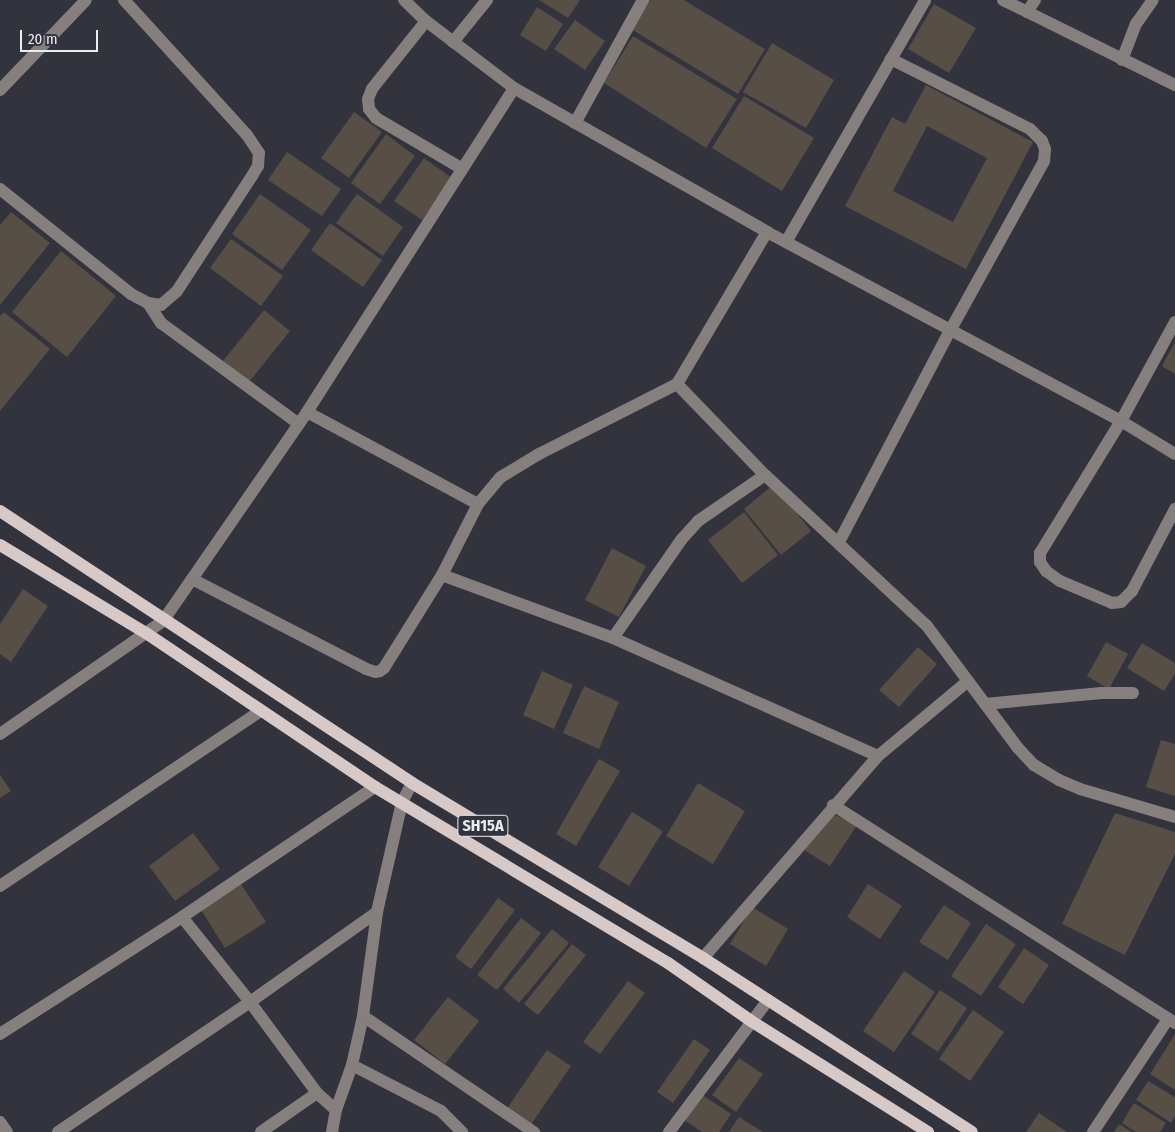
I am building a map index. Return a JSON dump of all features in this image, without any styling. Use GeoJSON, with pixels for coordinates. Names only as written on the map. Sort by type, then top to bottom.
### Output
{"type":"FeatureCollection","features":[{"type":"Feature","properties":{"kind":"main road","name":"SH15A"},"geometry":{"type":"LineString","coordinates":[[0,511],[163,621],[412,783],[703,958],[972,1132]]}},
{"type":"Feature","properties":{"kind":"main road","name":"SH15A"},"geometry":{"type":"LineString","coordinates":[[0,545],[146,633],[376,787],[668,964],[751,1021],[928,1132]]}},
{"type":"Feature","properties":{"kind":"street"},"geometry":{"type":"LineString","coordinates":[[0,90],[86,0]]}},
{"type":"Feature","properties":{"kind":"street"},"geometry":{"type":"LineString","coordinates":[[0,189],[131,294],[148,303],[160,306],[177,291],[258,166],[259,154],[247,135],[124,0]]}},
{"type":"Feature","properties":{"kind":"street"},"geometry":{"type":"LineString","coordinates":[[404,0],[426,21],[514,88],[767,232],[1122,421],[1175,454]]}},
{"type":"Feature","properties":{"kind":"street"},"geometry":{"type":"LineString","coordinates":[[453,42],[487,0]]}},
{"type":"Feature","properties":{"kind":"street"},"geometry":{"type":"LineString","coordinates":[[575,123],[643,0]]}},
{"type":"Feature","properties":{"kind":"street"},"geometry":{"type":"LineString","coordinates":[[786,242],[925,0]]}},
{"type":"Feature","properties":{"kind":"street"},"geometry":{"type":"LineString","coordinates":[[1003,0],[1175,86]]}},
{"type":"Feature","properties":{"kind":"street"},"geometry":{"type":"LineString","coordinates":[[1027,12],[1035,0]]}},
{"type":"Feature","properties":{"kind":"street"},"geometry":{"type":"LineString","coordinates":[[1122,60],[1136,24],[1153,0]]}},
{"type":"Feature","properties":{"kind":"street"},"geometry":{"type":"LineString","coordinates":[[426,21],[372,89],[368,99],[369,109],[376,118],[460,168]]}},
{"type":"Feature","properties":{"kind":"street"},"geometry":{"type":"LineString","coordinates":[[839,542],[951,329],[1044,161],[1045,150],[1042,141],[1030,129],[890,59]]}},
{"type":"Feature","properties":{"kind":"street"},"geometry":{"type":"LineString","coordinates":[[0,734],[163,621],[307,412],[460,168],[514,88]]}},
{"type":"Feature","properties":{"kind":"street"},"geometry":{"type":"LineString","coordinates":[[192,579],[376,672],[384,668],[442,575],[478,504],[501,477],[513,468],[677,384],[767,232]]}},
{"type":"Feature","properties":{"kind":"street"},"geometry":{"type":"LineString","coordinates":[[148,303],[161,323],[299,424]]}},
{"type":"Feature","properties":{"kind":"street"},"geometry":{"type":"LineString","coordinates":[[1175,322],[1122,421],[1040,553],[1040,562],[1046,571],[1060,581],[1112,603],[1121,602],[1132,591],[1175,509]]}},
{"type":"Feature","properties":{"kind":"street"},"geometry":{"type":"LineString","coordinates":[[677,384],[765,475],[927,626],[1018,748],[1034,765],[1059,780],[1080,789],[1175,817]]}},
{"type":"Feature","properties":{"kind":"street"},"geometry":{"type":"LineString","coordinates":[[307,412],[478,504]]}},
{"type":"Feature","properties":{"kind":"street"},"geometry":{"type":"LineString","coordinates":[[613,638],[681,540],[698,521],[765,475]]}},
{"type":"Feature","properties":{"kind":"street"},"geometry":{"type":"LineString","coordinates":[[442,575],[613,638],[878,756]]}},
{"type":"Feature","properties":{"kind":"street"},"geometry":{"type":"LineString","coordinates":[[703,958],[833,805],[878,756],[968,681]]}},
{"type":"Feature","properties":{"kind":"street"},"geometry":{"type":"LineString","coordinates":[[985,704],[1101,693],[1133,693]]}},
{"type":"Feature","properties":{"kind":"street"},"geometry":{"type":"LineString","coordinates":[[0,886],[260,711]]}},
{"type":"Feature","properties":{"kind":"street"},"geometry":{"type":"LineString","coordinates":[[332,1132],[336,1110],[352,1066],[363,1016],[377,912],[402,802],[412,783]]}},
{"type":"Feature","properties":{"kind":"street"},"geometry":{"type":"LineString","coordinates":[[0,1034],[182,917],[376,787]]}},
{"type":"Feature","properties":{"kind":"street"},"geometry":{"type":"LineString","coordinates":[[833,805],[1172,1021],[1093,1132]]}},
{"type":"Feature","properties":{"kind":"street"},"geometry":{"type":"LineString","coordinates":[[58,1132],[250,1002],[377,912]]}},
{"type":"Feature","properties":{"kind":"street"},"geometry":{"type":"LineString","coordinates":[[182,917],[250,1002],[317,1093],[336,1110]]}},
{"type":"Feature","properties":{"kind":"street"},"geometry":{"type":"LineString","coordinates":[[669,1132],[768,1000]]}},
{"type":"Feature","properties":{"kind":"street"},"geometry":{"type":"LineString","coordinates":[[363,1016],[534,1132]]}},
{"type":"Feature","properties":{"kind":"street"},"geometry":{"type":"LineString","coordinates":[[352,1066],[441,1111],[462,1132]]}},
{"type":"Feature","properties":{"kind":"street"},"geometry":{"type":"LineString","coordinates":[[261,1132],[317,1093]]}},
{"type":"Feature","properties":{"kind":"street"},"geometry":{"type":"LineString","coordinates":[[0,1122],[7,1132]]}},
{"type":"Feature","properties":{"kind":"building"},"geometry":{"type":"Polygon","coordinates":[[[539,0],[580,0],[568,18],[539,0]]]}},
{"type":"Feature","properties":{"kind":"building"},"geometry":{"type":"Polygon","coordinates":[[[648,0],[684,0],[765,49],[738,94],[631,29],[648,0]]]}},
{"type":"Feature","properties":{"kind":"building"},"geometry":{"type":"Polygon","coordinates":[[[934,4],[976,28],[949,73],[908,49],[934,4]]]}},
{"type":"Feature","properties":{"kind":"building"},"geometry":{"type":"Polygon","coordinates":[[[537,7],[563,24],[546,51],[520,35],[537,7]]]}},
{"type":"Feature","properties":{"kind":"building"},"geometry":{"type":"Polygon","coordinates":[[[575,20],[605,41],[585,70],[554,49],[575,20]]]}},
{"type":"Feature","properties":{"kind":"building"},"geometry":{"type":"Polygon","coordinates":[[[633,36],[737,99],[706,148],[604,83],[633,36]]]}},
{"type":"Feature","properties":{"kind":"building"},"geometry":{"type":"Polygon","coordinates":[[[772,43],[834,80],[806,128],[743,92],[772,43]]]}},
{"type":"Feature","properties":{"kind":"building"},"geometry":{"type":"Polygon","coordinates":[[[926,85],[1033,142],[966,269],[845,206],[892,117],[905,124],[926,85]],[[927,126],[893,191],[953,222],[987,158],[927,126]]]}},
{"type":"Feature","properties":{"kind":"building"},"geometry":{"type":"Polygon","coordinates":[[[744,96],[814,138],[782,191],[712,148],[744,96]]]}},
{"type":"Feature","properties":{"kind":"building"},"geometry":{"type":"Polygon","coordinates":[[[354,112],[382,132],[349,178],[321,158],[354,112]]]}},
{"type":"Feature","properties":{"kind":"building"},"geometry":{"type":"Polygon","coordinates":[[[386,134],[415,156],[380,204],[351,183],[386,134]]]}},
{"type":"Feature","properties":{"kind":"building"},"geometry":{"type":"Polygon","coordinates":[[[287,152],[341,189],[322,216],[268,180],[287,152]]]}},
{"type":"Feature","properties":{"kind":"building"},"geometry":{"type":"Polygon","coordinates":[[[424,158],[452,178],[422,220],[394,201],[424,158]]]}},
{"type":"Feature","properties":{"kind":"building"},"geometry":{"type":"Polygon","coordinates":[[[260,194],[311,230],[282,270],[232,234],[260,194]]]}},
{"type":"Feature","properties":{"kind":"building"},"geometry":{"type":"Polygon","coordinates":[[[357,194],[403,227],[383,256],[336,223],[357,194]]]}},
{"type":"Feature","properties":{"kind":"building"},"geometry":{"type":"Polygon","coordinates":[[[11,212],[50,243],[0,305],[0,225],[11,212]]]}},
{"type":"Feature","properties":{"kind":"building"},"geometry":{"type":"Polygon","coordinates":[[[330,223],[382,260],[363,287],[311,250],[330,223]]]}},
{"type":"Feature","properties":{"kind":"building"},"geometry":{"type":"Polygon","coordinates":[[[231,239],[283,276],[261,306],[210,268],[231,239]]]}},
{"type":"Feature","properties":{"kind":"building"},"geometry":{"type":"Polygon","coordinates":[[[61,251],[116,296],[67,357],[12,312],[61,251]]]}},
{"type":"Feature","properties":{"kind":"building"},"geometry":{"type":"Polygon","coordinates":[[[264,310],[290,331],[249,382],[223,361],[264,310]]]}},
{"type":"Feature","properties":{"kind":"building"},"geometry":{"type":"Polygon","coordinates":[[[4,312],[50,349],[0,411],[0,316],[4,312]]]}},
{"type":"Feature","properties":{"kind":"building"},"geometry":{"type":"Polygon","coordinates":[[[1175,342],[1175,374],[1162,366],[1175,342]]]}},
{"type":"Feature","properties":{"kind":"building"},"geometry":{"type":"Polygon","coordinates":[[[774,484],[811,531],[781,555],[744,509],[774,484]]]}},
{"type":"Feature","properties":{"kind":"building"},"geometry":{"type":"Polygon","coordinates":[[[744,512],[778,555],[742,583],[708,540],[744,512]]]}},
{"type":"Feature","properties":{"kind":"building"},"geometry":{"type":"Polygon","coordinates":[[[612,548],[646,566],[619,617],[585,600],[612,548]]]}},
{"type":"Feature","properties":{"kind":"building"},"geometry":{"type":"Polygon","coordinates":[[[23,589],[48,606],[11,662],[0,654],[0,624],[23,589]]]}},
{"type":"Feature","properties":{"kind":"building"},"geometry":{"type":"Polygon","coordinates":[[[1106,642],[1128,654],[1109,689],[1087,676],[1106,642]]]}},
{"type":"Feature","properties":{"kind":"building"},"geometry":{"type":"Polygon","coordinates":[[[1142,643],[1175,663],[1175,674],[1164,691],[1127,668],[1142,643]]]}},
{"type":"Feature","properties":{"kind":"building"},"geometry":{"type":"Polygon","coordinates":[[[918,647],[937,664],[899,707],[879,690],[918,647]]]}},
{"type":"Feature","properties":{"kind":"building"},"geometry":{"type":"Polygon","coordinates":[[[542,671],[573,685],[554,729],[523,715],[542,671]]]}},
{"type":"Feature","properties":{"kind":"building"},"geometry":{"type":"Polygon","coordinates":[[[584,686],[619,702],[599,749],[563,733],[584,686]]]}},
{"type":"Feature","properties":{"kind":"building"},"geometry":{"type":"Polygon","coordinates":[[[1161,740],[1175,744],[1175,796],[1146,787],[1161,740]]]}},
{"type":"Feature","properties":{"kind":"building"},"geometry":{"type":"Polygon","coordinates":[[[599,759],[620,771],[576,846],[556,834],[599,759]]]}},
{"type":"Feature","properties":{"kind":"building"},"geometry":{"type":"Polygon","coordinates":[[[0,775],[11,791],[0,798],[0,775]]]}},
{"type":"Feature","properties":{"kind":"building"},"geometry":{"type":"Polygon","coordinates":[[[698,783],[745,811],[713,864],[666,836],[698,783]]]}},
{"type":"Feature","properties":{"kind":"building"},"geometry":{"type":"Polygon","coordinates":[[[632,812],[663,831],[629,886],[598,867],[632,812]]]}},
{"type":"Feature","properties":{"kind":"building"},"geometry":{"type":"Polygon","coordinates":[[[1115,813],[1175,832],[1175,854],[1125,955],[1062,924],[1115,813]]]}},
{"type":"Feature","properties":{"kind":"building"},"geometry":{"type":"Polygon","coordinates":[[[835,815],[857,825],[830,866],[804,850],[835,815]]]}},
{"type":"Feature","properties":{"kind":"building"},"geometry":{"type":"Polygon","coordinates":[[[193,833],[220,869],[175,901],[149,866],[193,833]]]}},
{"type":"Feature","properties":{"kind":"building"},"geometry":{"type":"Polygon","coordinates":[[[241,884],[266,922],[225,948],[201,910],[241,884]]]}},
{"type":"Feature","properties":{"kind":"building"},"geometry":{"type":"Polygon","coordinates":[[[868,884],[902,906],[880,939],[847,917],[868,884]]]}},
{"type":"Feature","properties":{"kind":"building"},"geometry":{"type":"Polygon","coordinates":[[[498,898],[515,910],[471,969],[455,957],[498,898]]]}},
{"type":"Feature","properties":{"kind":"building"},"geometry":{"type":"Polygon","coordinates":[[[944,905],[971,923],[948,960],[919,942],[944,905]]]}},
{"type":"Feature","properties":{"kind":"building"},"geometry":{"type":"Polygon","coordinates":[[[752,907],[788,929],[766,966],[730,944],[752,907]]]}},
{"type":"Feature","properties":{"kind":"building"},"geometry":{"type":"Polygon","coordinates":[[[521,918],[541,933],[497,990],[477,975],[521,918]]]}},
{"type":"Feature","properties":{"kind":"building"},"geometry":{"type":"Polygon","coordinates":[[[986,924],[1016,944],[981,996],[951,976],[986,924]]]}},
{"type":"Feature","properties":{"kind":"building"},"geometry":{"type":"Polygon","coordinates":[[[552,929],[569,943],[519,1003],[503,989],[552,929]]]}},
{"type":"Feature","properties":{"kind":"building"},"geometry":{"type":"Polygon","coordinates":[[[572,944],[586,955],[538,1015],[524,1004],[572,944]]]}},
{"type":"Feature","properties":{"kind":"building"},"geometry":{"type":"Polygon","coordinates":[[[1024,948],[1049,965],[1023,1004],[998,987],[1024,948]]]}},
{"type":"Feature","properties":{"kind":"building"},"geometry":{"type":"Polygon","coordinates":[[[904,971],[935,992],[894,1052],[863,1031],[904,971]]]}},
{"type":"Feature","properties":{"kind":"building"},"geometry":{"type":"Polygon","coordinates":[[[628,981],[645,993],[600,1054],[583,1042],[628,981]]]}},
{"type":"Feature","properties":{"kind":"building"},"geometry":{"type":"Polygon","coordinates":[[[940,990],[967,1008],[938,1052],[911,1034],[940,990]]]}},
{"type":"Feature","properties":{"kind":"building"},"geometry":{"type":"Polygon","coordinates":[[[448,997],[479,1021],[445,1064],[414,1040],[448,997]]]}},
{"type":"Feature","properties":{"kind":"building"},"geometry":{"type":"Polygon","coordinates":[[[973,1010],[1004,1032],[970,1081],[939,1059],[973,1010]]]}},
{"type":"Feature","properties":{"kind":"building"},"geometry":{"type":"Polygon","coordinates":[[[1175,1034],[1175,1090],[1150,1074],[1175,1034]]]}},
{"type":"Feature","properties":{"kind":"building"},"geometry":{"type":"Polygon","coordinates":[[[694,1039],[710,1050],[673,1103],[657,1092],[694,1039]]]}},
{"type":"Feature","properties":{"kind":"building"},"geometry":{"type":"Polygon","coordinates":[[[547,1050],[571,1066],[530,1126],[506,1110],[547,1050]]]}},
{"type":"Feature","properties":{"kind":"building"},"geometry":{"type":"Polygon","coordinates":[[[739,1058],[763,1074],[736,1112],[712,1095],[739,1058]]]}},
{"type":"Feature","properties":{"kind":"building"},"geometry":{"type":"Polygon","coordinates":[[[1148,1081],[1175,1097],[1175,1116],[1171,1123],[1136,1100],[1148,1081]]]}},
{"type":"Feature","properties":{"kind":"building"},"geometry":{"type":"Polygon","coordinates":[[[701,1094],[731,1114],[719,1132],[702,1132],[684,1120],[701,1094]]]}},
{"type":"Feature","properties":{"kind":"building"},"geometry":{"type":"Polygon","coordinates":[[[1134,1103],[1166,1123],[1160,1132],[1136,1132],[1122,1123],[1134,1103]]]}},
{"type":"Feature","properties":{"kind":"building"},"geometry":{"type":"Polygon","coordinates":[[[1039,1113],[1067,1132],[1026,1132],[1039,1113]]]}},
{"type":"Feature","properties":{"kind":"building"},"geometry":{"type":"Polygon","coordinates":[[[739,1117],[763,1132],[729,1132],[739,1117]]]}},
{"type":"Feature","properties":{"kind":"building"},"geometry":{"type":"Polygon","coordinates":[[[1119,1124],[1132,1132],[1114,1132],[1119,1124]]]}}]}
